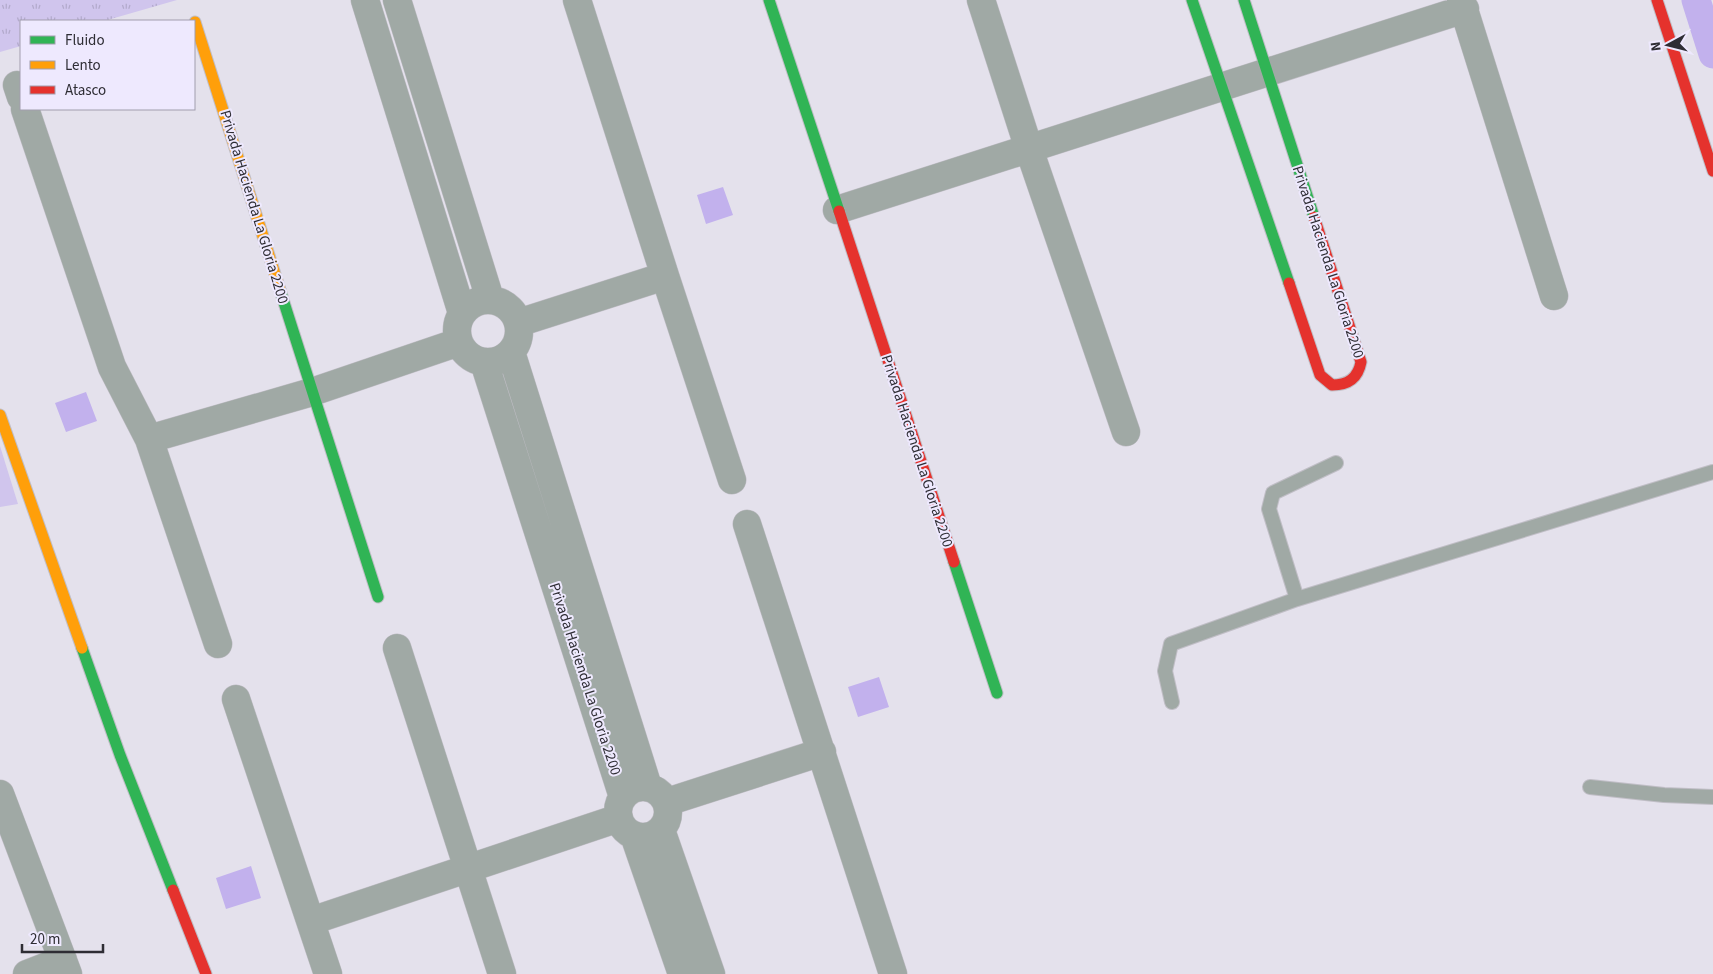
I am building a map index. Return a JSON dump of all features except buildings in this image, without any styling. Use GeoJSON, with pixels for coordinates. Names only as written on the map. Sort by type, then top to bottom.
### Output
{"type":"FeatureCollection","features":[{"type":"Feature","properties":{"kind":"street"},"geometry":{"type":"LineString","coordinates":[[365,0],[462,313]]}},
{"type":"Feature","properties":{"kind":"street"},"geometry":{"type":"LineString","coordinates":[[397,0],[490,299]]}},
{"type":"Feature","properties":{"kind":"street"},"geometry":{"type":"LineString","coordinates":[[577,0],[664,276],[732,480]]}},
{"type":"Feature","properties":{"kind":"street","name":"Privada Hacienda La Gloria 2200"},"geometry":{"type":"LineString","coordinates":[[769,0],[998,693]]}},
{"type":"Feature","properties":{"kind":"street"},"geometry":{"type":"LineString","coordinates":[[981,0],[1029,149],[1126,432]]}},
{"type":"Feature","properties":{"kind":"street","name":"Privada Hacienda La Gloria 2200"},"geometry":{"type":"LineString","coordinates":[[1192,0],[1320,375],[1332,385],[1345,384],[1354,380],[1359,373],[1361,362],[1266,73],[1244,0]]}},
{"type":"Feature","properties":{"kind":"street"},"geometry":{"type":"LineString","coordinates":[[1657,0],[1713,171]]}},
{"type":"Feature","properties":{"kind":"street"},"geometry":{"type":"LineString","coordinates":[[837,210],[1266,73],[1463,5],[1554,296]]}},
{"type":"Feature","properties":{"kind":"street","name":"Privada Hacienda La Gloria 2200"},"geometry":{"type":"LineString","coordinates":[[195,22],[378,597]]}},
{"type":"Feature","properties":{"kind":"street"},"geometry":{"type":"LineString","coordinates":[[25,110],[112,367],[149,439],[218,644]]}},
{"type":"Feature","properties":{"kind":"street"},"geometry":{"type":"LineString","coordinates":[[518,323],[664,276]]}},
{"type":"Feature","properties":{"kind":"street"},"geometry":{"type":"LineString","coordinates":[[490,299],[508,306],[518,323],[519,334],[517,344],[503,358],[494,362],[484,362],[473,358],[465,351],[459,342],[457,332],[458,322],[462,313],[479,300],[490,299]]}},
{"type":"Feature","properties":{"kind":"street"},"geometry":{"type":"LineString","coordinates":[[149,439],[312,392],[459,342]]}},
{"type":"Feature","properties":{"kind":"street","name":"Privada Hacienda La Gloria 2200"},"geometry":{"type":"LineString","coordinates":[[510,352],[658,794]]}},
{"type":"Feature","properties":{"kind":"street","name":"Privada Hacienda La Gloria 2200"},"geometry":{"type":"LineString","coordinates":[[484,362],[625,817],[682,974]]}},
{"type":"Feature","properties":{"kind":"street"},"geometry":{"type":"LineString","coordinates":[[0,415],[120,755],[206,974]]}},
{"type":"Feature","properties":{"kind":"street"},"geometry":{"type":"LineString","coordinates":[[747,524],[894,974]]}},
{"type":"Feature","properties":{"kind":"street"},"geometry":{"type":"LineString","coordinates":[[396,648],[502,974]]}},
{"type":"Feature","properties":{"kind":"street"},"geometry":{"type":"LineString","coordinates":[[236,699],[328,974]]}},
{"type":"Feature","properties":{"kind":"street"},"geometry":{"type":"LineString","coordinates":[[625,817],[630,790],[638,787],[658,794],[822,752]]}},
{"type":"Feature","properties":{"kind":"street"},"geometry":{"type":"LineString","coordinates":[[0,794],[66,967],[27,974]]}},
{"type":"Feature","properties":{"kind":"street"},"geometry":{"type":"LineString","coordinates":[[625,817],[643,837],[653,836],[666,825],[668,817],[658,794]]}},
{"type":"Feature","properties":{"kind":"street"},"geometry":{"type":"LineString","coordinates":[[311,921],[625,817]]}},
{"type":"Feature","properties":{"kind":"street"},"geometry":{"type":"LineString","coordinates":[[661,830],[711,974]]}},
{"type":"Feature","properties":{"kind":"lane"},"geometry":{"type":"LineString","coordinates":[[1297,599],[1270,509],[1273,493],[1336,463]]}},
{"type":"Feature","properties":{"kind":"lane"},"geometry":{"type":"LineString","coordinates":[[1172,702],[1165,671],[1171,644],[1297,599],[1713,472]]}},
{"type":"Feature","properties":{"kind":"lane"},"geometry":{"type":"LineString","coordinates":[[1590,787],[1664,795],[1713,797]]}},
{"type":"Feature","properties":{"kind":"green space"},"geometry":{"type":"Polygon","coordinates":[[[0,0],[177,0],[107,20],[20,20],[20,46],[0,52],[0,0]]]}},
{"type":"Feature","properties":{"kind":"green space"},"geometry":{"type":"Polygon","coordinates":[[[0,446],[18,504],[0,507],[0,446]]]}},
{"type":"Feature","properties":{"kind":"shaded area"},"geometry":{"type":"Polygon","coordinates":[[[723,187],[733,215],[706,224],[697,195],[723,187]]]}},
{"type":"Feature","properties":{"kind":"shaded area"},"geometry":{"type":"Polygon","coordinates":[[[86,392],[97,421],[66,432],[55,403],[86,392]]]}},
{"type":"Feature","properties":{"kind":"shaded area"},"geometry":{"type":"Polygon","coordinates":[[[879,677],[889,707],[858,717],[848,687],[879,677]]]}},
{"type":"Feature","properties":{"kind":"shaded area"},"geometry":{"type":"Polygon","coordinates":[[[251,866],[261,898],[226,909],[216,878],[251,866]]]}},
{"type":"Feature","properties":{"kind":"waterway"},"geometry":{"type":"LineString","coordinates":[[1696,0],[1713,54]]}},
{"type":"Feature","properties":{"kind":"traffic: fast"},"geometry":{"type":"LineString","coordinates":[[769,0],[839,211]]}},
{"type":"Feature","properties":{"kind":"traffic: fast"},"geometry":{"type":"LineString","coordinates":[[1192,0],[1289,283]]}},
{"type":"Feature","properties":{"kind":"traffic: fast"},"geometry":{"type":"LineString","coordinates":[[1244,0],[1314,217]]}},
{"type":"Feature","properties":{"kind":"traffic: fast"},"geometry":{"type":"LineString","coordinates":[[280,290],[378,597]]}},
{"type":"Feature","properties":{"kind":"traffic: fast"},"geometry":{"type":"LineString","coordinates":[[954,562],[997,693]]}},
{"type":"Feature","properties":{"kind":"traffic: fast"},"geometry":{"type":"LineString","coordinates":[[82,648],[120,755],[173,890]]}},
{"type":"Feature","properties":{"kind":"traffic: slow"},"geometry":{"type":"LineString","coordinates":[[195,22],[280,290]]}},
{"type":"Feature","properties":{"kind":"traffic: slow"},"geometry":{"type":"LineString","coordinates":[[0,415],[82,648]]}},
{"type":"Feature","properties":{"kind":"traffic: jam"},"geometry":{"type":"LineString","coordinates":[[1657,0],[1713,171]]}},
{"type":"Feature","properties":{"kind":"traffic: jam"},"geometry":{"type":"LineString","coordinates":[[839,211],[954,562]]}},
{"type":"Feature","properties":{"kind":"traffic: jam"},"geometry":{"type":"LineString","coordinates":[[1289,283],[1320,375],[1332,385],[1347,382],[1355,376],[1361,362],[1314,217]]}},
{"type":"Feature","properties":{"kind":"traffic: jam"},"geometry":{"type":"LineString","coordinates":[[173,890],[206,974]]}}]}
